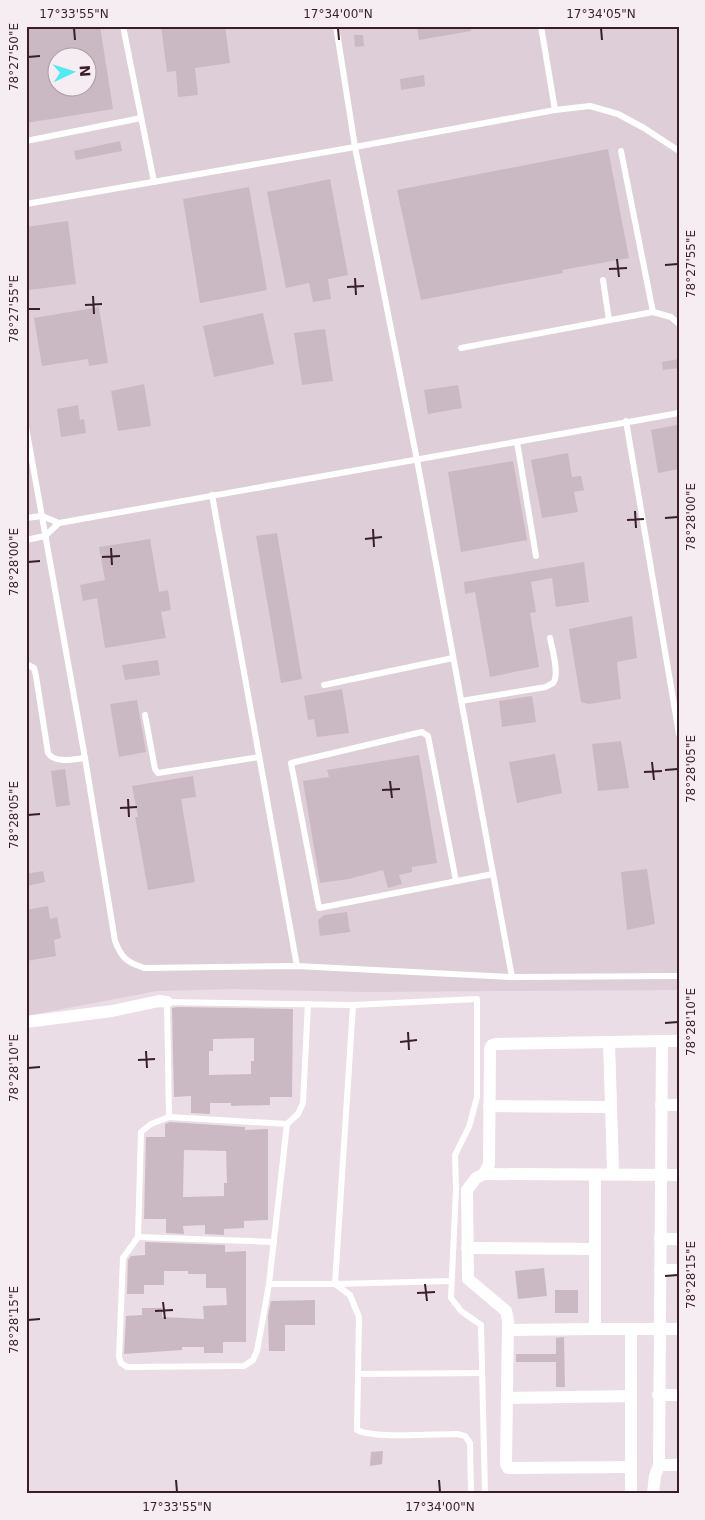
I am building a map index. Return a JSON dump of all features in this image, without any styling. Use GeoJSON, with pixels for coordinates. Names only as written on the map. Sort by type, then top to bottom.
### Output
{"type":"FeatureCollection","features":[{"type":"Feature","properties":{"kind":"street"},"geometry":{"type":"LineString","coordinates":[[26,1022],[112,1011],[159,1001],[167,1002]]}},
{"type":"Feature","properties":{"kind":"street"},"geometry":{"type":"LineString","coordinates":[[653,1494],[659,1465],[662,1041]]}},
{"type":"Feature","properties":{"kind":"street"},"geometry":{"type":"LineString","coordinates":[[484,1174],[490,1164],[489,1106],[490,1049],[492,1045],[679,1041]]}},
{"type":"Feature","properties":{"kind":"street"},"geometry":{"type":"LineString","coordinates":[[609,1042],[612,1173]]}},
{"type":"Feature","properties":{"kind":"street"},"geometry":{"type":"LineString","coordinates":[[661,1105],[679,1105]]}},
{"type":"Feature","properties":{"kind":"street"},"geometry":{"type":"LineString","coordinates":[[489,1106],[610,1107]]}},
{"type":"Feature","properties":{"kind":"street"},"geometry":{"type":"LineString","coordinates":[[631,1467],[508,1468],[506,1464],[508,1320],[506,1311],[468,1279],[467,1190],[476,1178],[484,1174],[595,1175],[612,1173],[679,1175]]}},
{"type":"Feature","properties":{"kind":"street"},"geometry":{"type":"LineString","coordinates":[[595,1175],[595,1330]]}},
{"type":"Feature","properties":{"kind":"street"},"geometry":{"type":"LineString","coordinates":[[660,1239],[679,1239]]}},
{"type":"Feature","properties":{"kind":"street"},"geometry":{"type":"LineString","coordinates":[[467,1248],[595,1249]]}},
{"type":"Feature","properties":{"kind":"street"},"geometry":{"type":"LineString","coordinates":[[660,1270],[679,1270]]}},
{"type":"Feature","properties":{"kind":"street"},"geometry":{"type":"LineString","coordinates":[[508,1330],[679,1328]]}},
{"type":"Feature","properties":{"kind":"street"},"geometry":{"type":"LineString","coordinates":[[631,1330],[631,1494]]}},
{"type":"Feature","properties":{"kind":"street"},"geometry":{"type":"LineString","coordinates":[[658,1395],[679,1396]]}},
{"type":"Feature","properties":{"kind":"street"},"geometry":{"type":"LineString","coordinates":[[507,1398],[631,1396]]}},
{"type":"Feature","properties":{"kind":"street"},"geometry":{"type":"LineString","coordinates":[[659,1465],[679,1466]]}},
{"type":"Feature","properties":{"kind":"lane"},"geometry":{"type":"LineString","coordinates":[[123,26],[154,182]]}},
{"type":"Feature","properties":{"kind":"lane"},"geometry":{"type":"LineString","coordinates":[[336,26],[355,147],[418,460],[452,658],[512,977]]}},
{"type":"Feature","properties":{"kind":"lane"},"geometry":{"type":"LineString","coordinates":[[541,26],[555,110]]}},
{"type":"Feature","properties":{"kind":"lane"},"geometry":{"type":"LineString","coordinates":[[26,204],[555,110],[590,106],[618,114],[644,128],[679,151]]}},
{"type":"Feature","properties":{"kind":"lane"},"geometry":{"type":"LineString","coordinates":[[26,141],[141,118]]}},
{"type":"Feature","properties":{"kind":"lane"},"geometry":{"type":"LineString","coordinates":[[621,151],[653,312]]}},
{"type":"Feature","properties":{"kind":"lane"},"geometry":{"type":"LineString","coordinates":[[603,280],[610,320]]}},
{"type":"Feature","properties":{"kind":"lane"},"geometry":{"type":"LineString","coordinates":[[461,348],[653,312],[671,317],[679,324]]}},
{"type":"Feature","properties":{"kind":"lane"},"geometry":{"type":"LineString","coordinates":[[26,540],[45,536],[59,523],[679,413]]}},
{"type":"Feature","properties":{"kind":"lane"},"geometry":{"type":"LineString","coordinates":[[626,421],[679,734]]}},
{"type":"Feature","properties":{"kind":"lane"},"geometry":{"type":"LineString","coordinates":[[26,427],[86,758],[115,941],[121,956],[131,963],[144,968],[297,966],[512,977],[679,976]]}},
{"type":"Feature","properties":{"kind":"lane"},"geometry":{"type":"LineString","coordinates":[[517,442],[536,556]]}},
{"type":"Feature","properties":{"kind":"lane"},"geometry":{"type":"LineString","coordinates":[[212,495],[297,966]]}},
{"type":"Feature","properties":{"kind":"lane"},"geometry":{"type":"LineString","coordinates":[[26,518],[42,516],[59,523]]}},
{"type":"Feature","properties":{"kind":"lane"},"geometry":{"type":"LineString","coordinates":[[461,701],[546,687],[553,683],[556,669],[550,638]]}},
{"type":"Feature","properties":{"kind":"lane"},"geometry":{"type":"LineString","coordinates":[[324,685],[452,658]]}},
{"type":"Feature","properties":{"kind":"lane"},"geometry":{"type":"LineString","coordinates":[[26,664],[34,668],[36,676],[48,753],[54,758],[63,760],[86,758]]}},
{"type":"Feature","properties":{"kind":"lane"},"geometry":{"type":"LineString","coordinates":[[145,715],[155,768],[158,773],[259,757]]}},
{"type":"Feature","properties":{"kind":"lane"},"geometry":{"type":"LineString","coordinates":[[456,881],[428,736],[422,732],[291,762],[319,908],[493,874]]}},
{"type":"Feature","properties":{"kind":"lane"},"geometry":{"type":"LineString","coordinates":[[169,1117],[167,1002],[353,1005],[477,999],[476,1096],[469,1127],[455,1155],[456,1189],[451,1298],[461,1311],[481,1325],[485,1494]]}},
{"type":"Feature","properties":{"kind":"lane"},"geometry":{"type":"LineString","coordinates":[[287,1124],[169,1117],[151,1124],[141,1132],[138,1237],[124,1258],[119,1357],[121,1363],[126,1367],[244,1366],[253,1360],[257,1351],[269,1284],[287,1124],[298,1114],[303,1103],[308,1004]]}},
{"type":"Feature","properties":{"kind":"lane"},"geometry":{"type":"LineString","coordinates":[[335,1284],[353,1005]]}},
{"type":"Feature","properties":{"kind":"lane"},"geometry":{"type":"LineString","coordinates":[[138,1237],[274,1242]]}},
{"type":"Feature","properties":{"kind":"lane"},"geometry":{"type":"LineString","coordinates":[[269,1284],[451,1281]]}},
{"type":"Feature","properties":{"kind":"lane"},"geometry":{"type":"LineString","coordinates":[[335,1284],[350,1295],[359,1317],[357,1430],[363,1433],[383,1435],[456,1434],[465,1436],[470,1443],[471,1494]]}},
{"type":"Feature","properties":{"kind":"lane"},"geometry":{"type":"LineString","coordinates":[[358,1374],[482,1373]]}},
{"type":"Feature","properties":{"kind":"shaded area"},"geometry":{"type":"Polygon","coordinates":[[[26,26],[679,26],[679,990],[365,992],[234,989],[157,991],[26,1016],[26,26]]]}},
{"type":"Feature","properties":{"kind":"building"},"geometry":{"type":"Polygon","coordinates":[[[26,26],[100,26],[113,109],[26,123],[26,26]]]}},
{"type":"Feature","properties":{"kind":"building"},"geometry":{"type":"Polygon","coordinates":[[[161,26],[225,26],[230,63],[195,68],[198,95],[178,97],[176,71],[167,72],[161,26]]]}},
{"type":"Feature","properties":{"kind":"building"},"geometry":{"type":"Polygon","coordinates":[[[417,26],[471,26],[471,31],[419,40],[417,26]]]}},
{"type":"Feature","properties":{"kind":"building"},"geometry":{"type":"Polygon","coordinates":[[[354,35],[363,35],[364,46],[355,47],[354,35]]]}},
{"type":"Feature","properties":{"kind":"building"},"geometry":{"type":"Polygon","coordinates":[[[424,75],[425,86],[401,90],[400,79],[424,75]]]}},
{"type":"Feature","properties":{"kind":"building"},"geometry":{"type":"Polygon","coordinates":[[[120,141],[122,151],[76,160],[74,151],[120,141]]]}},
{"type":"Feature","properties":{"kind":"building"},"geometry":{"type":"Polygon","coordinates":[[[608,149],[629,258],[562,270],[563,273],[421,300],[397,190],[608,149]]]}},
{"type":"Feature","properties":{"kind":"building"},"geometry":{"type":"Polygon","coordinates":[[[330,179],[348,275],[328,279],[331,299],[313,302],[309,283],[286,288],[267,192],[330,179]]]}},
{"type":"Feature","properties":{"kind":"building"},"geometry":{"type":"Polygon","coordinates":[[[249,187],[267,290],[200,303],[183,199],[249,187]]]}},
{"type":"Feature","properties":{"kind":"building"},"geometry":{"type":"Polygon","coordinates":[[[68,221],[76,284],[29,290],[26,270],[26,227],[68,221]]]}},
{"type":"Feature","properties":{"kind":"building"},"geometry":{"type":"Polygon","coordinates":[[[99,307],[108,363],[89,366],[88,359],[42,366],[34,318],[99,307]]]}},
{"type":"Feature","properties":{"kind":"building"},"geometry":{"type":"Polygon","coordinates":[[[263,313],[274,364],[214,377],[203,326],[263,313]]]}},
{"type":"Feature","properties":{"kind":"building"},"geometry":{"type":"Polygon","coordinates":[[[325,329],[333,381],[302,385],[294,333],[325,329]]]}},
{"type":"Feature","properties":{"kind":"building"},"geometry":{"type":"Polygon","coordinates":[[[679,359],[679,368],[663,370],[662,362],[679,359]]]}},
{"type":"Feature","properties":{"kind":"building"},"geometry":{"type":"Polygon","coordinates":[[[144,384],[151,426],[118,431],[111,391],[144,384]]]}},
{"type":"Feature","properties":{"kind":"building"},"geometry":{"type":"Polygon","coordinates":[[[458,385],[462,408],[428,414],[424,390],[458,385]]]}},
{"type":"Feature","properties":{"kind":"building"},"geometry":{"type":"Polygon","coordinates":[[[78,405],[80,420],[84,419],[86,433],[61,437],[57,409],[78,405]]]}},
{"type":"Feature","properties":{"kind":"building"},"geometry":{"type":"Polygon","coordinates":[[[677,425],[679,469],[658,473],[651,430],[677,425]]]}},
{"type":"Feature","properties":{"kind":"building"},"geometry":{"type":"Polygon","coordinates":[[[568,453],[572,477],[581,476],[584,490],[574,492],[578,512],[542,518],[531,460],[568,453]]]}},
{"type":"Feature","properties":{"kind":"building"},"geometry":{"type":"Polygon","coordinates":[[[513,461],[527,540],[461,552],[448,472],[513,461]]]}},
{"type":"Feature","properties":{"kind":"building"},"geometry":{"type":"Polygon","coordinates":[[[277,533],[302,679],[281,683],[256,536],[277,533]]]}},
{"type":"Feature","properties":{"kind":"building"},"geometry":{"type":"Polygon","coordinates":[[[150,539],[159,592],[168,590],[171,610],[161,612],[166,638],[105,648],[97,598],[83,601],[80,585],[105,580],[99,547],[150,539]]]}},
{"type":"Feature","properties":{"kind":"building"},"geometry":{"type":"Polygon","coordinates":[[[584,562],[589,602],[556,607],[552,578],[531,582],[536,612],[530,613],[539,667],[490,677],[475,592],[465,594],[464,582],[584,562]]]}},
{"type":"Feature","properties":{"kind":"building"},"geometry":{"type":"Polygon","coordinates":[[[632,616],[637,658],[617,662],[621,699],[589,704],[581,702],[569,629],[632,616]]]}},
{"type":"Feature","properties":{"kind":"building"},"geometry":{"type":"Polygon","coordinates":[[[158,660],[160,675],[125,680],[122,665],[158,660]]]}},
{"type":"Feature","properties":{"kind":"building"},"geometry":{"type":"Polygon","coordinates":[[[342,689],[349,733],[317,737],[314,719],[308,720],[304,696],[342,689]]]}},
{"type":"Feature","properties":{"kind":"building"},"geometry":{"type":"Polygon","coordinates":[[[532,696],[536,722],[502,727],[499,701],[532,696]]]}},
{"type":"Feature","properties":{"kind":"building"},"geometry":{"type":"Polygon","coordinates":[[[137,700],[146,752],[119,757],[110,704],[137,700]]]}},
{"type":"Feature","properties":{"kind":"building"},"geometry":{"type":"Polygon","coordinates":[[[621,741],[629,788],[598,791],[592,744],[621,741]]]}},
{"type":"Feature","properties":{"kind":"building"},"geometry":{"type":"Polygon","coordinates":[[[555,754],[562,793],[517,803],[509,762],[555,754]]]}},
{"type":"Feature","properties":{"kind":"building"},"geometry":{"type":"Polygon","coordinates":[[[419,755],[437,863],[412,867],[412,872],[399,875],[402,884],[388,888],[383,870],[349,879],[320,883],[303,781],[329,777],[327,770],[419,755]]]}},
{"type":"Feature","properties":{"kind":"building"},"geometry":{"type":"Polygon","coordinates":[[[65,769],[70,805],[56,807],[51,771],[65,769]]]}},
{"type":"Feature","properties":{"kind":"building"},"geometry":{"type":"Polygon","coordinates":[[[193,776],[196,797],[181,799],[195,882],[148,890],[135,817],[138,817],[132,786],[193,776]]]}},
{"type":"Feature","properties":{"kind":"building"},"geometry":{"type":"Polygon","coordinates":[[[647,869],[655,924],[627,930],[621,872],[647,869]]]}},
{"type":"Feature","properties":{"kind":"building"},"geometry":{"type":"Polygon","coordinates":[[[43,871],[45,882],[26,886],[26,874],[43,871]]]}},
{"type":"Feature","properties":{"kind":"building"},"geometry":{"type":"Polygon","coordinates":[[[48,906],[50,919],[57,917],[61,938],[54,940],[56,956],[26,961],[26,910],[48,906]]]}},
{"type":"Feature","properties":{"kind":"building"},"geometry":{"type":"Polygon","coordinates":[[[347,912],[350,932],[320,936],[318,920],[324,915],[347,912]]]}},
{"type":"Feature","properties":{"kind":"building"},"geometry":{"type":"Polygon","coordinates":[[[172,1008],[293,1009],[292,1097],[270,1097],[270,1105],[231,1106],[231,1103],[210,1103],[210,1114],[191,1113],[191,1096],[174,1097],[172,1008]],[[254,1038],[213,1039],[213,1051],[209,1051],[209,1075],[251,1074],[251,1061],[254,1061],[254,1038]]]}},
{"type":"Feature","properties":{"kind":"building"},"geometry":{"type":"Polygon","coordinates":[[[170,1122],[245,1127],[245,1130],[268,1129],[268,1220],[244,1221],[244,1228],[224,1229],[224,1235],[205,1234],[205,1225],[183,1226],[184,1234],[166,1233],[166,1219],[144,1219],[146,1137],[165,1137],[165,1124],[170,1122]],[[184,1150],[183,1197],[224,1196],[224,1183],[227,1183],[226,1151],[184,1150]]]}},
{"type":"Feature","properties":{"kind":"building"},"geometry":{"type":"Polygon","coordinates":[[[145,1242],[225,1245],[225,1252],[246,1251],[246,1342],[223,1342],[223,1353],[204,1353],[204,1347],[182,1347],[182,1350],[124,1354],[126,1316],[142,1315],[142,1308],[162,1308],[162,1317],[204,1319],[203,1306],[227,1305],[226,1288],[206,1288],[206,1274],[188,1274],[188,1271],[164,1271],[164,1285],[144,1285],[144,1294],[127,1294],[128,1260],[131,1256],[145,1255],[145,1242]]]}},
{"type":"Feature","properties":{"kind":"building"},"geometry":{"type":"Polygon","coordinates":[[[544,1268],[547,1296],[518,1299],[515,1271],[544,1268]]]}},
{"type":"Feature","properties":{"kind":"building"},"geometry":{"type":"Polygon","coordinates":[[[555,1290],[578,1290],[578,1313],[555,1313],[555,1290]]]}},
{"type":"Feature","properties":{"kind":"building"},"geometry":{"type":"Polygon","coordinates":[[[315,1300],[315,1325],[285,1325],[285,1351],[269,1351],[268,1316],[271,1301],[315,1300]]]}},
{"type":"Feature","properties":{"kind":"building"},"geometry":{"type":"Polygon","coordinates":[[[564,1337],[565,1387],[556,1387],[556,1362],[516,1362],[516,1354],[556,1354],[556,1338],[564,1337]]]}},
{"type":"Feature","properties":{"kind":"building"},"geometry":{"type":"Polygon","coordinates":[[[383,1451],[382,1464],[370,1466],[371,1452],[383,1451]]]}}]}
